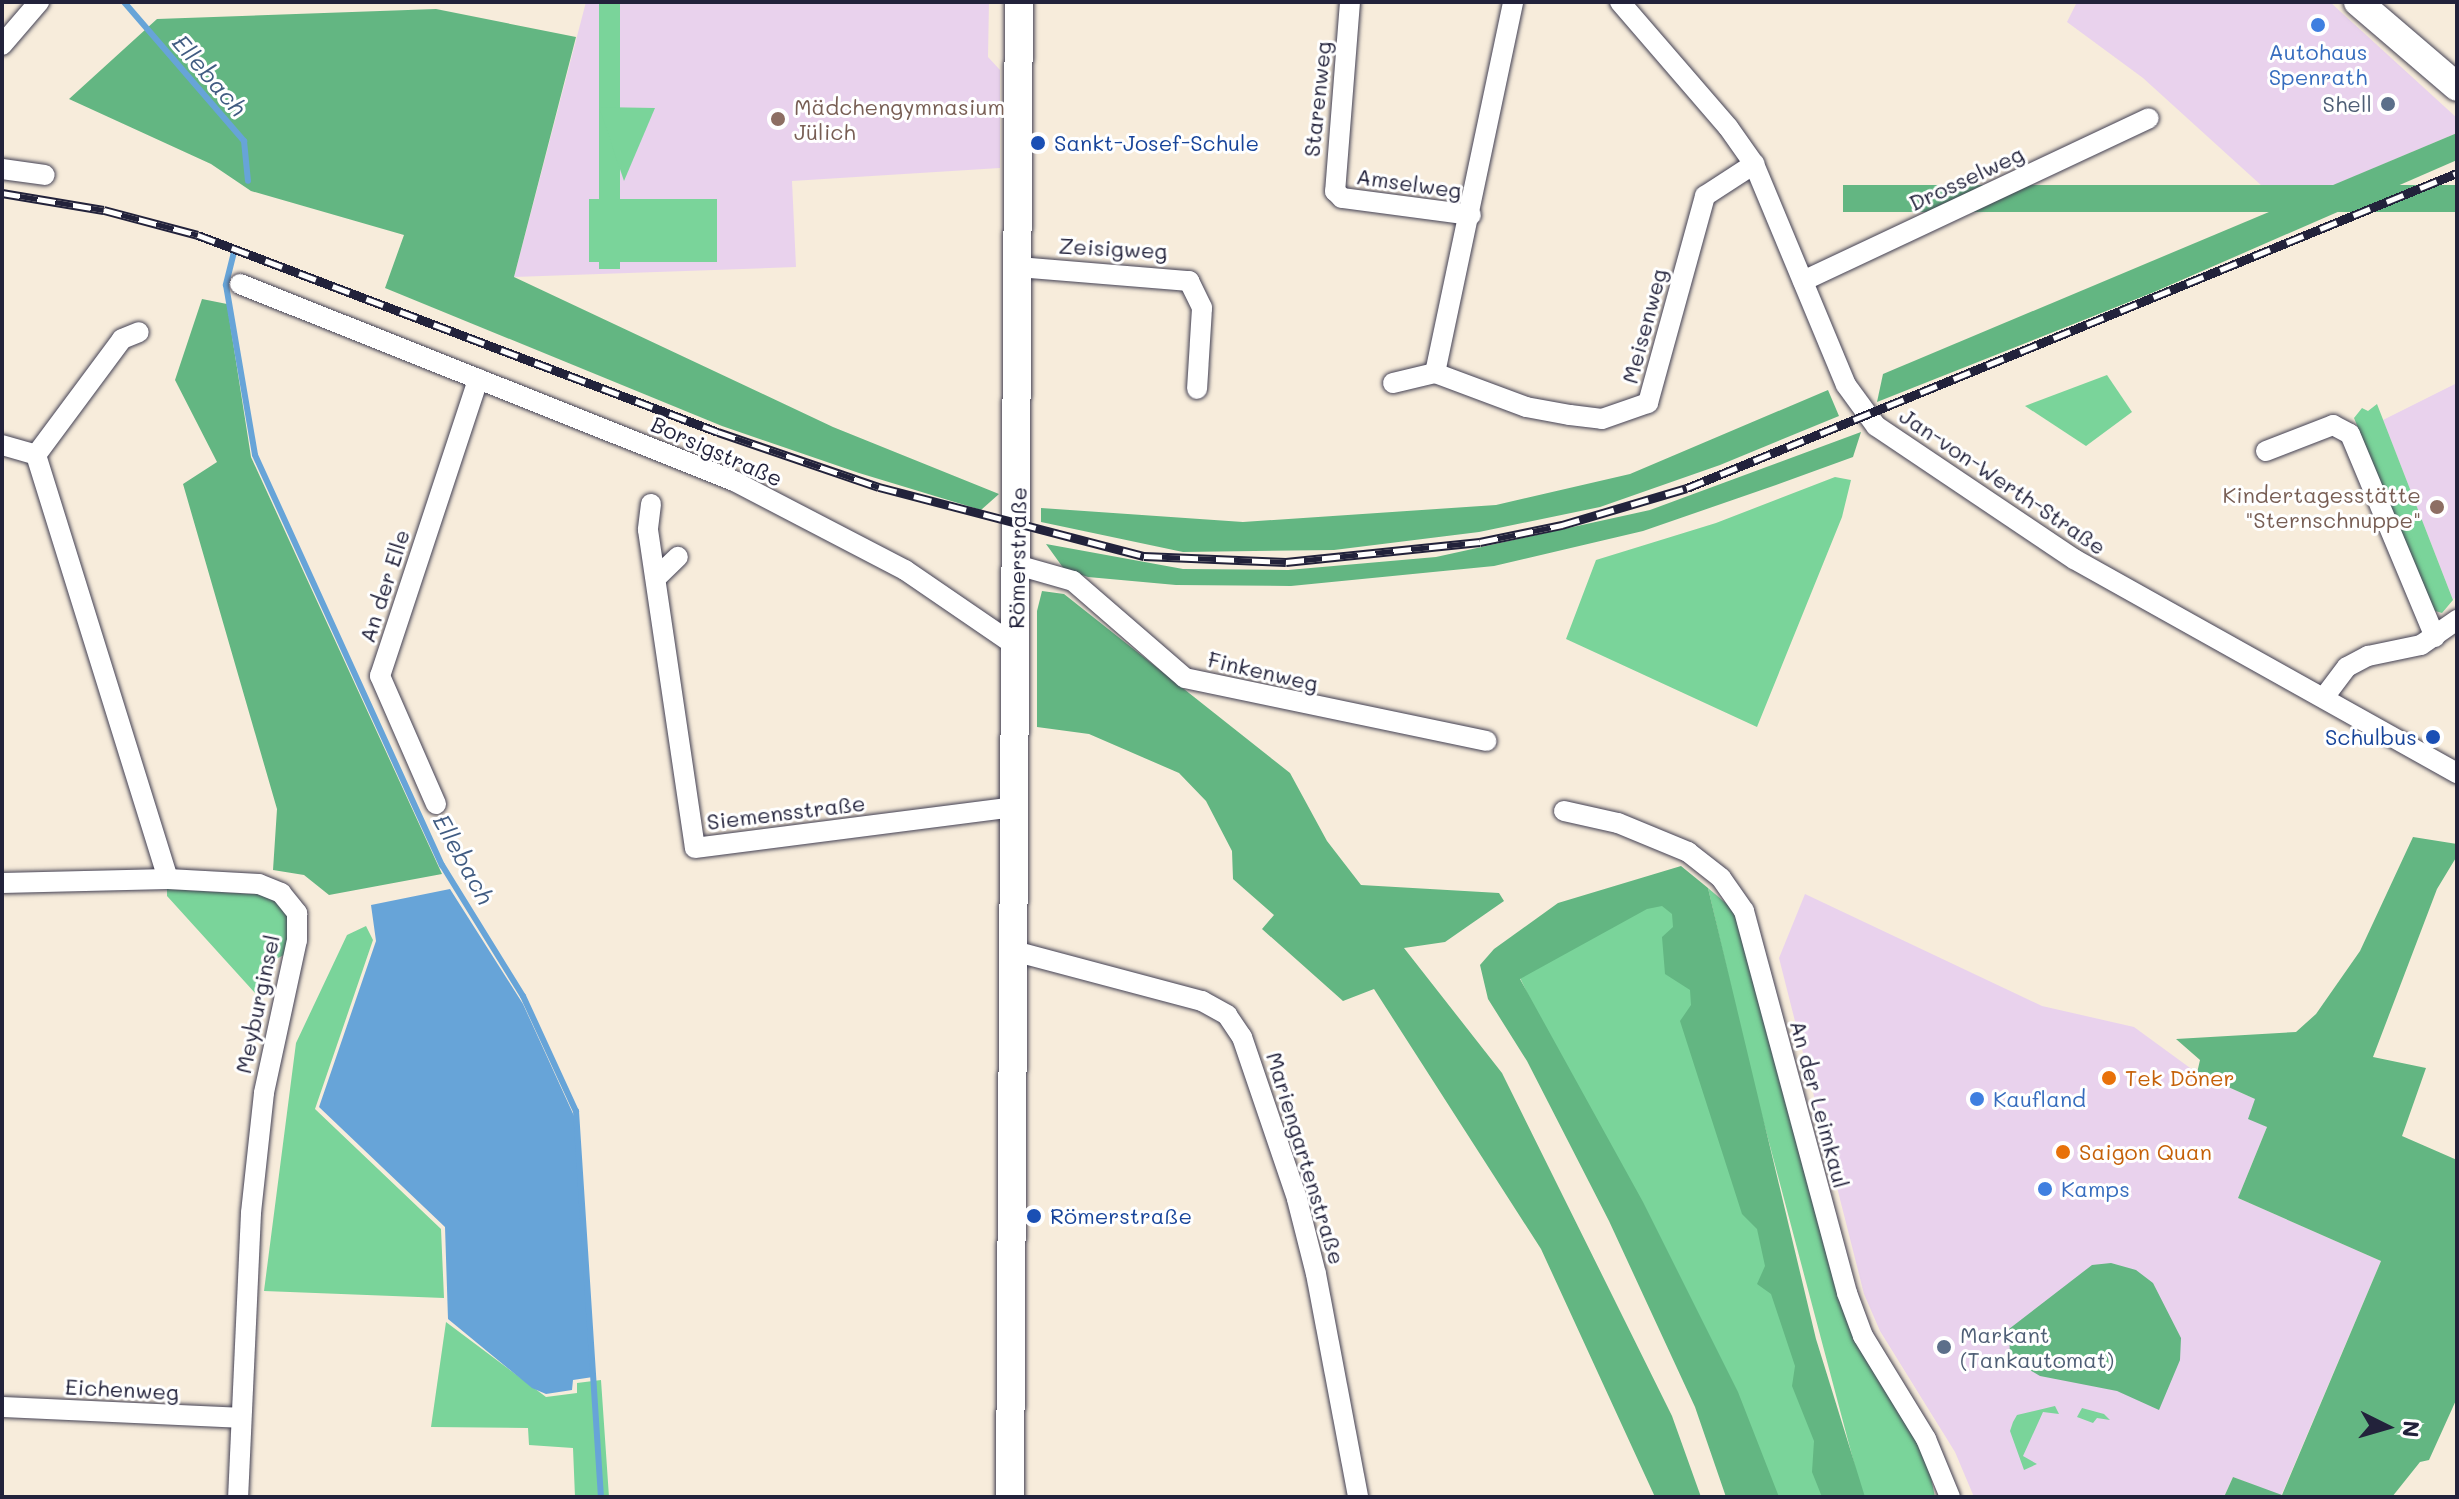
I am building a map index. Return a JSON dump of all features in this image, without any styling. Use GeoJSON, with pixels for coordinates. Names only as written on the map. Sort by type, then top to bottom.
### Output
{"type":"FeatureCollection","features":[{"type":"Feature","properties":{"kind":"main road","name":"Römerstraße"},"geometry":{"type":"LineString","coordinates":[[1010,1497],[1010,950],[1017,565],[1019,2]]}},
{"type":"Feature","properties":{"kind":"main road"},"geometry":{"type":"LineString","coordinates":[[2358,2],[2457,87]]}},
{"type":"Feature","properties":{"kind":"street"},"geometry":{"type":"LineString","coordinates":[[2,45],[39,2]]}},
{"type":"Feature","properties":{"kind":"street","name":"Starenweg"},"geometry":{"type":"LineString","coordinates":[[1342,198],[1332,180],[1350,2]]}},
{"type":"Feature","properties":{"kind":"street"},"geometry":{"type":"LineString","coordinates":[[1393,383],[1435,373],[1471,215],[1513,2]]}},
{"type":"Feature","properties":{"kind":"street","name":"Jan-von-Werth-Straße"},"geometry":{"type":"LineString","coordinates":[[1620,2],[1728,127],[1754,164],[1846,385],[1876,426],[2074,559],[2325,696],[2457,773]]}},
{"type":"Feature","properties":{"kind":"street","name":"Drosselweg"},"geometry":{"type":"LineString","coordinates":[[1803,281],[2149,118]]}},
{"type":"Feature","properties":{"kind":"street","name":"Meisenweg"},"geometry":{"type":"LineString","coordinates":[[1435,373],[1526,407],[1570,415],[1602,419],[1648,403],[1705,196],[1754,164]]}},
{"type":"Feature","properties":{"kind":"street"},"geometry":{"type":"LineString","coordinates":[[2,169],[45,175]]}},
{"type":"Feature","properties":{"kind":"street","name":"Amselweg"},"geometry":{"type":"LineString","coordinates":[[1342,198],[1471,215]]}},
{"type":"Feature","properties":{"kind":"street","name":"Zeisigweg"},"geometry":{"type":"LineString","coordinates":[[1018,267],[1177,276],[1189,281],[1202,308],[1197,389]]}},
{"type":"Feature","properties":{"kind":"street","name":"Borsigstraße"},"geometry":{"type":"LineString","coordinates":[[240,284],[734,481],[905,570],[1016,646]]}},
{"type":"Feature","properties":{"kind":"street"},"geometry":{"type":"LineString","coordinates":[[36,455],[122,339],[139,332]]}},
{"type":"Feature","properties":{"kind":"street"},"geometry":{"type":"LineString","coordinates":[[356,349],[378,340]]}},
{"type":"Feature","properties":{"kind":"street","name":"An der Elle"},"geometry":{"type":"LineString","coordinates":[[436,804],[380,676],[478,379]]}},
{"type":"Feature","properties":{"kind":"street"},"geometry":{"type":"LineString","coordinates":[[2266,451],[2333,425],[2350,434],[2435,637]]}},
{"type":"Feature","properties":{"kind":"street"},"geometry":{"type":"LineString","coordinates":[[2,445],[36,455]]}},
{"type":"Feature","properties":{"kind":"street"},"geometry":{"type":"LineString","coordinates":[[36,455],[168,879]]}},
{"type":"Feature","properties":{"kind":"street","name":"Siemensstraße"},"geometry":{"type":"LineString","coordinates":[[651,504],[648,530],[695,848],[1013,807]]}},
{"type":"Feature","properties":{"kind":"street"},"geometry":{"type":"LineString","coordinates":[[657,577],[678,557]]}},
{"type":"Feature","properties":{"kind":"street","name":"Finkenweg"},"geometry":{"type":"LineString","coordinates":[[1017,565],[1073,581],[1185,678],[1486,741]]}},
{"type":"Feature","properties":{"kind":"street"},"geometry":{"type":"LineString","coordinates":[[2325,696],[2347,667],[2435,637],[2457,620]]}},
{"type":"Feature","properties":{"kind":"street","name":"An der Leimkaul"},"geometry":{"type":"LineString","coordinates":[[1564,811],[1618,823],[1688,852],[1721,878],[1744,911],[1847,1293],[1863,1336],[1926,1439],[1950,1497]]}},
{"type":"Feature","properties":{"kind":"street","name":"Meyburginsel"},"geometry":{"type":"LineString","coordinates":[[2,883],[168,879],[259,884],[281,893],[297,913],[297,940],[264,1093],[251,1213],[238,1497]]}},
{"type":"Feature","properties":{"kind":"street","name":"Mariengartenstraße"},"geometry":{"type":"LineString","coordinates":[[1010,950],[1202,1001],[1227,1015],[1242,1037],[1297,1199],[1316,1274],[1358,1497]]}},
{"type":"Feature","properties":{"kind":"street","name":"Eichenweg"},"geometry":{"type":"LineString","coordinates":[[2,1407],[240,1418]]}},
{"type":"Feature","properties":{"kind":"shaded area","name":"Mädchengymnasium Jülich"},"geometry":{"type":"Polygon","coordinates":[[[586,2],[989,2],[988,57],[1000,70],[1000,168],[792,181],[796,267],[514,277],[586,2]]]}},
{"type":"Feature","properties":{"kind":"shaded area"},"geometry":{"type":"Polygon","coordinates":[[[2077,2],[2330,2],[2457,118],[2457,133],[2284,206],[2143,78],[2067,22],[2077,2]]]}},
{"type":"Feature","properties":{"kind":"shaded area","name":"Kindertagesstätte \"Sternschnuppe\""},"geometry":{"type":"Polygon","coordinates":[[[2457,383],[2457,595],[2453,600],[2383,420],[2457,383]]]}},
{"type":"Feature","properties":{"kind":"shaded area"},"geometry":{"type":"Polygon","coordinates":[[[1805,894],[2042,1006],[2134,1027],[2197,1073],[2255,1099],[2267,1127],[2238,1198],[2381,1261],[2281,1496],[2233,1477],[2224,1497],[1974,1497],[1955,1452],[1880,1331],[1864,1294],[1779,958],[1805,894]]]}},
{"type":"Feature","properties":{"kind":"green space"},"geometry":{"type":"Polygon","coordinates":[[[599,2],[620,2],[620,269],[599,269],[599,2]]]}},
{"type":"Feature","properties":{"kind":"green space"},"geometry":{"type":"Polygon","coordinates":[[[436,9],[576,37],[514,277],[833,427],[999,494],[981,510],[859,473],[722,426],[385,288],[404,235],[251,191],[211,164],[69,99],[157,19],[436,9]]]}},
{"type":"Feature","properties":{"kind":"green space"},"geometry":{"type":"Polygon","coordinates":[[[599,107],[655,108],[624,181],[599,107]]]}},
{"type":"Feature","properties":{"kind":"green space"},"geometry":{"type":"Polygon","coordinates":[[[2457,133],[2457,160],[2154,292],[1877,402],[1883,374],[2457,133]]]}},
{"type":"Feature","properties":{"kind":"green space"},"geometry":{"type":"Polygon","coordinates":[[[1843,185],[2457,185],[2457,212],[1843,212],[1843,185]]]}},
{"type":"Feature","properties":{"kind":"green space"},"geometry":{"type":"Polygon","coordinates":[[[589,199],[717,199],[717,262],[589,262],[589,199]]]}},
{"type":"Feature","properties":{"kind":"green space"},"geometry":{"type":"Polygon","coordinates":[[[202,299],[227,304],[251,457],[442,874],[329,895],[304,875],[273,870],[277,809],[183,484],[217,462],[175,380],[202,299]]]}},
{"type":"Feature","properties":{"kind":"green space"},"geometry":{"type":"Polygon","coordinates":[[[2107,375],[2132,412],[2086,446],[2025,406],[2107,375]]]}},
{"type":"Feature","properties":{"kind":"green space"},"geometry":{"type":"Polygon","coordinates":[[[1828,390],[1839,416],[1720,465],[1600,507],[1479,532],[1334,550],[1183,552],[1041,522],[1041,508],[1243,522],[1496,505],[1630,474],[1828,390]]]}},
{"type":"Feature","properties":{"kind":"green space"},"geometry":{"type":"Polygon","coordinates":[[[2377,404],[2453,600],[2442,613],[2432,610],[2354,418],[2362,408],[2368,411],[2377,404]]]}},
{"type":"Feature","properties":{"kind":"green space"},"geometry":{"type":"Polygon","coordinates":[[[1861,432],[1853,457],[1643,531],[1494,566],[1291,586],[1176,585],[1088,577],[1064,569],[1046,544],[1183,569],[1288,570],[1436,557],[1650,510],[1861,432]]]}},
{"type":"Feature","properties":{"kind":"green space"},"geometry":{"type":"Polygon","coordinates":[[[1835,477],[1851,480],[1842,517],[1757,727],[1566,639],[1596,560],[1716,523],[1835,477]]]}},
{"type":"Feature","properties":{"kind":"green space"},"geometry":{"type":"Polygon","coordinates":[[[1042,591],[1064,594],[1290,773],[1327,841],[1361,885],[1499,893],[1504,901],[1445,942],[1404,948],[1502,1073],[1672,1416],[1701,1497],[1655,1497],[1541,1249],[1374,989],[1343,1001],[1262,929],[1274,915],[1233,879],[1232,851],[1206,801],[1179,773],[1089,734],[1037,727],[1037,611],[1042,591]]]}},
{"type":"Feature","properties":{"kind":"green space"},"geometry":{"type":"Polygon","coordinates":[[[2413,837],[2457,844],[2457,856],[2437,889],[2373,1057],[2426,1068],[2402,1136],[2457,1160],[2457,1398],[2429,1460],[2420,1462],[2392,1497],[2224,1497],[2233,1477],[2282,1495],[2381,1261],[2238,1198],[2267,1127],[2248,1119],[2255,1099],[2197,1073],[2200,1060],[2176,1039],[2296,1032],[2316,1014],[2360,951],[2413,837]]]}},
{"type":"Feature","properties":{"kind":"green space"},"geometry":{"type":"Polygon","coordinates":[[[1681,866],[1708,888],[1816,1339],[1865,1497],[1822,1497],[1812,1472],[1814,1441],[1792,1386],[1795,1366],[1771,1294],[1757,1284],[1765,1266],[1757,1229],[1742,1214],[1680,1021],[1691,1005],[1690,990],[1665,974],[1662,937],[1673,927],[1672,914],[1662,906],[1647,909],[1520,979],[1643,1202],[1738,1392],[1779,1497],[1726,1497],[1695,1407],[1609,1221],[1527,1061],[1488,999],[1480,965],[1494,949],[1558,903],[1681,866]]]}},
{"type":"Feature","properties":{"kind":"green space"},"geometry":{"type":"Polygon","coordinates":[[[1672,888],[1846,1497],[1768,1497],[1520,978],[1672,888]]]}},
{"type":"Feature","properties":{"kind":"green space"},"geometry":{"type":"Polygon","coordinates":[[[1708,888],[1735,911],[1848,1323],[1927,1458],[1935,1497],[1863,1497],[1753,1082],[1708,888]]]}},
{"type":"Feature","properties":{"kind":"green space"},"geometry":{"type":"Polygon","coordinates":[[[167,889],[270,895],[292,914],[290,952],[276,959],[255,993],[167,896],[167,889]]]}},
{"type":"Feature","properties":{"kind":"green space"},"geometry":{"type":"Polygon","coordinates":[[[366,926],[373,940],[315,1109],[441,1229],[444,1298],[264,1291],[296,1043],[347,935],[366,926]]]}},
{"type":"Feature","properties":{"kind":"green space"},"geometry":{"type":"Polygon","coordinates":[[[2111,1263],[2136,1270],[2153,1283],[2181,1338],[2180,1360],[2159,1410],[2117,1391],[2040,1376],[2010,1358],[2009,1329],[2092,1265],[2111,1263]]]}},
{"type":"Feature","properties":{"kind":"green space"},"geometry":{"type":"Polygon","coordinates":[[[446,1322],[546,1397],[577,1393],[577,1383],[601,1380],[609,1497],[575,1497],[573,1448],[529,1445],[528,1428],[431,1427],[446,1322]]]}},
{"type":"Feature","properties":{"kind":"green space"},"geometry":{"type":"Polygon","coordinates":[[[2055,1406],[2059,1414],[2043,1412],[2023,1456],[2037,1464],[2024,1470],[2010,1431],[2013,1422],[2017,1415],[2055,1406]]]}},
{"type":"Feature","properties":{"kind":"green space"},"geometry":{"type":"Polygon","coordinates":[[[2082,1408],[2104,1414],[2110,1420],[2097,1418],[2093,1423],[2077,1417],[2082,1408]]]}},
{"type":"Feature","properties":{"kind":"water"},"geometry":{"type":"Polygon","coordinates":[[[450,889],[523,1004],[575,1118],[593,1377],[573,1380],[572,1390],[546,1394],[532,1388],[448,1319],[445,1227],[319,1107],[376,941],[371,905],[450,889]]]}},
{"type":"Feature","properties":{"kind":"waterway","name":"Ellebach"},"geometry":{"type":"LineString","coordinates":[[124,2],[244,141],[248,181]]}},
{"type":"Feature","properties":{"kind":"waterway","name":"Ellebach"},"geometry":{"type":"LineString","coordinates":[[234,252],[226,285],[255,455],[442,865],[523,996],[576,1111],[601,1497]]}},
{"type":"Feature","properties":{"kind":"railway"},"geometry":{"type":"LineString","coordinates":[[2,193],[104,210],[198,235],[718,432],[879,487],[1144,556],[1286,562],[1480,542],[1562,525],[1687,488],[2457,173]]}},
{"type":"Feature","properties":{"kind":"place","name":"Autohaus Spenrath"},"geometry":{"type":"Point","coordinates":[2318,25]}},
{"type":"Feature","properties":{"kind":"place","name":"Shell"},"geometry":{"type":"Point","coordinates":[2388,104]}},
{"type":"Feature","properties":{"kind":"place","name":"Mädchengymnasium Jülich"},"geometry":{"type":"Point","coordinates":[778,119]}},
{"type":"Feature","properties":{"kind":"place","name":"Sankt-Josef-Schule"},"geometry":{"type":"Point","coordinates":[1038,143]}},
{"type":"Feature","properties":{"kind":"place","name":"Kindertagesstätte \"Sternschnuppe\""},"geometry":{"type":"Point","coordinates":[2437,507]}},
{"type":"Feature","properties":{"kind":"place","name":"Schulbus"},"geometry":{"type":"Point","coordinates":[2433,737]}},
{"type":"Feature","properties":{"kind":"place","name":"Tek Döner"},"geometry":{"type":"Point","coordinates":[2109,1078]}},
{"type":"Feature","properties":{"kind":"place","name":"Kaufland"},"geometry":{"type":"Point","coordinates":[1977,1099]}},
{"type":"Feature","properties":{"kind":"place","name":"Saigon Quan"},"geometry":{"type":"Point","coordinates":[2063,1152]}},
{"type":"Feature","properties":{"kind":"place","name":"Kamps"},"geometry":{"type":"Point","coordinates":[2045,1189]}},
{"type":"Feature","properties":{"kind":"place","name":"Römerstraße"},"geometry":{"type":"Point","coordinates":[1034,1216]}},
{"type":"Feature","properties":{"kind":"place","name":"Markant (Tankautomat)"},"geometry":{"type":"Point","coordinates":[1944,1347]}}]}
